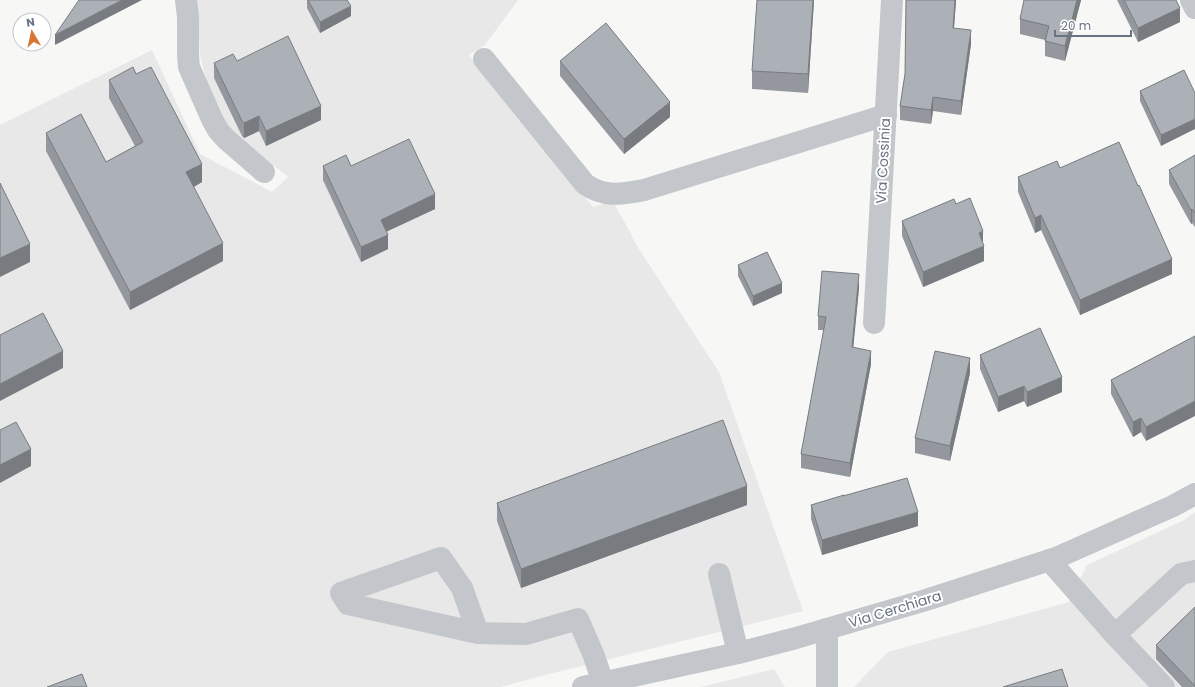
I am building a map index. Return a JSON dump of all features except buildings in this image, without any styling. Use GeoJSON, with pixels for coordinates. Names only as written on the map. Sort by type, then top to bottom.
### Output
{"type":"FeatureCollection","features":[{"type":"Feature","properties":{"kind":"street"},"geometry":{"type":"LineString","coordinates":[[186,0],[188,17],[189,67],[212,119],[218,130],[226,139],[264,172]]}},
{"type":"Feature","properties":{"kind":"street","name":"Via Cossinia"},"geometry":{"type":"LineString","coordinates":[[874,323],[892,0]]}},
{"type":"Feature","properties":{"kind":"street"},"geometry":{"type":"LineString","coordinates":[[1191,0],[1195,8]]}},
{"type":"Feature","properties":{"kind":"street"},"geometry":{"type":"LineString","coordinates":[[484,59],[585,184],[603,193],[615,194],[644,190],[886,115]]}},
{"type":"Feature","properties":{"kind":"street","name":"Via Cerchiara"},"geometry":{"type":"LineString","coordinates":[[593,685],[738,653],[926,600],[1056,558],[1174,506],[1195,494]]}},
{"type":"Feature","properties":{"kind":"street"},"geometry":{"type":"LineString","coordinates":[[478,633],[462,588],[441,558],[341,594],[348,604],[478,633],[526,634],[578,619],[593,685]]}},
{"type":"Feature","properties":{"kind":"street"},"geometry":{"type":"LineString","coordinates":[[1049,560],[1115,635],[1164,687]]}},
{"type":"Feature","properties":{"kind":"street"},"geometry":{"type":"LineString","coordinates":[[1115,635],[1182,574],[1195,571]]}},
{"type":"Feature","properties":{"kind":"street"},"geometry":{"type":"LineString","coordinates":[[719,574],[738,653]]}},
{"type":"Feature","properties":{"kind":"street"},"geometry":{"type":"LineString","coordinates":[[827,629],[827,687]]}},
{"type":"Feature","properties":{"kind":"shaded area"},"geometry":{"type":"Polygon","coordinates":[[[197,0],[518,0],[485,45],[469,55],[593,207],[613,201],[639,249],[719,372],[803,611],[501,687],[0,687],[0,125],[152,50],[200,154],[272,192],[288,177],[224,126],[211,96],[200,56],[197,0]]]}},
{"type":"Feature","properties":{"kind":"shaded area"},"geometry":{"type":"Polygon","coordinates":[[[1195,512],[1195,687],[854,687],[888,652],[1069,602],[1087,565],[1184,520],[1195,512]]]}},
{"type":"Feature","properties":{"kind":"shaded area"},"geometry":{"type":"Polygon","coordinates":[[[774,669],[785,687],[701,687],[774,669]]]}}]}
